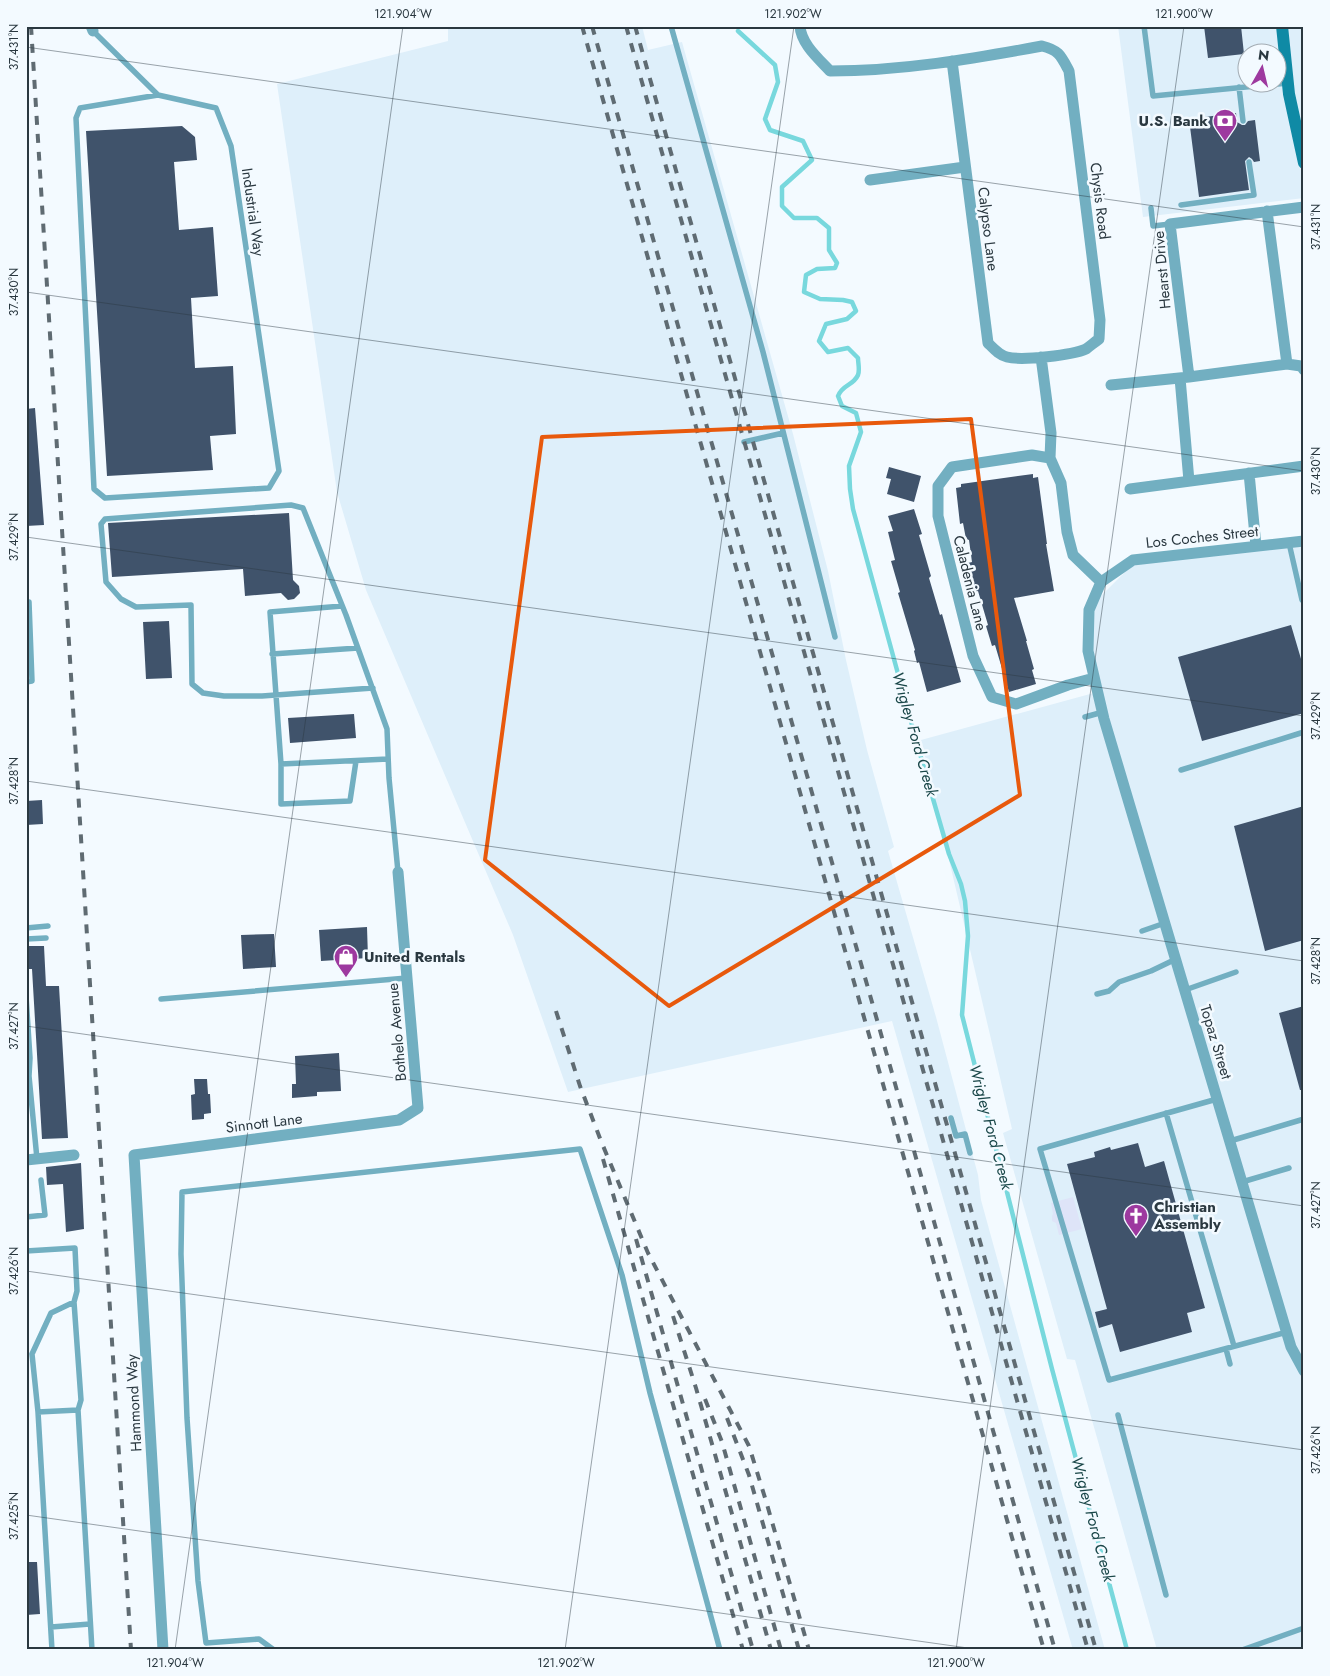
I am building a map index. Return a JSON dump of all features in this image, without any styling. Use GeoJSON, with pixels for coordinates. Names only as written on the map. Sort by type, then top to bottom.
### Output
{"type":"FeatureCollection","features":[{"type":"Feature","properties":{"kind":"main road"},"geometry":{"type":"LineString","coordinates":[[1282,26],[1284,42]]}},
{"type":"Feature","properties":{"kind":"main road"},"geometry":{"type":"LineString","coordinates":[[1288,83],[1304,163]]}},
{"type":"Feature","properties":{"kind":"street","name":"Chysis Road"},"geometry":{"type":"LineString","coordinates":[[800,26],[800,32],[807,44],[830,71],[862,71],[952,61],[1042,46],[1058,52],[1069,71],[1100,320],[1098,339],[1086,348],[1071,354],[1041,357]]}},
{"type":"Feature","properties":{"kind":"street","name":"Calypso Lane"},"geometry":{"type":"LineString","coordinates":[[952,61],[988,343],[996,352],[1008,357],[1041,357]]}},
{"type":"Feature","properties":{"kind":"street"},"geometry":{"type":"LineString","coordinates":[[870,180],[965,168]]}},
{"type":"Feature","properties":{"kind":"street","name":"Hearst Drive"},"geometry":{"type":"LineString","coordinates":[[1189,481],[1184,378],[1170,224],[1304,207]]}},
{"type":"Feature","properties":{"kind":"street"},"geometry":{"type":"LineString","coordinates":[[1266,212],[1287,364]]}},
{"type":"Feature","properties":{"kind":"street"},"geometry":{"type":"LineString","coordinates":[[1041,357],[1051,433],[1050,458],[1061,482],[1067,532],[1073,555],[1101,582],[1089,610],[1088,650],[1103,716]]}},
{"type":"Feature","properties":{"kind":"street"},"geometry":{"type":"LineString","coordinates":[[1111,385],[1184,378],[1287,364],[1301,366],[1304,370]]}},
{"type":"Feature","properties":{"kind":"street","name":"Caladenia Lane"},"geometry":{"type":"LineString","coordinates":[[1050,458],[1032,455],[952,467],[938,486],[938,516],[973,656],[992,697],[1016,704],[1068,685],[1094,678]]}},
{"type":"Feature","properties":{"kind":"street"},"geometry":{"type":"LineString","coordinates":[[1130,489],[1304,466]]}},
{"type":"Feature","properties":{"kind":"street"},"geometry":{"type":"LineString","coordinates":[[1249,472],[1256,546]]}},
{"type":"Feature","properties":{"kind":"street","name":"Los Coches Street"},"geometry":{"type":"LineString","coordinates":[[1101,582],[1133,560],[1304,541]]}},
{"type":"Feature","properties":{"kind":"street","name":"Topaz Street"},"geometry":{"type":"LineString","coordinates":[[1103,716],[1291,1347],[1304,1371]]}},
{"type":"Feature","properties":{"kind":"street","name":"Bothelo Avenue"},"geometry":{"type":"LineString","coordinates":[[398,872],[418,1108],[399,1120]]}},
{"type":"Feature","properties":{"kind":"street","name":"Sinnott Lane"},"geometry":{"type":"LineString","coordinates":[[134,1155],[399,1120]]}},
{"type":"Feature","properties":{"kind":"street"},"geometry":{"type":"LineString","coordinates":[[31,1159],[74,1155]]}},
{"type":"Feature","properties":{"kind":"street","name":"Hammond Way"},"geometry":{"type":"LineString","coordinates":[[134,1155],[164,1650]]}},
{"type":"Feature","properties":{"kind":"lane"},"geometry":{"type":"LineString","coordinates":[[671,26],[763,352],[835,637]]}},
{"type":"Feature","properties":{"kind":"lane"},"geometry":{"type":"LineString","coordinates":[[1144,26],[1153,96],[1238,87]]}},
{"type":"Feature","properties":{"kind":"lane"},"geometry":{"type":"LineString","coordinates":[[92,29],[158,95]]}},
{"type":"Feature","properties":{"kind":"lane"},"geometry":{"type":"LineString","coordinates":[[1240,92],[1244,121]]}},
{"type":"Feature","properties":{"kind":"lane","name":"Industrial Way"},"geometry":{"type":"LineString","coordinates":[[158,95],[216,108],[231,146],[279,471],[270,488],[105,498],[94,489],[76,118],[80,108],[158,95]]}},
{"type":"Feature","properties":{"kind":"lane"},"geometry":{"type":"LineString","coordinates":[[1181,204],[1254,195],[1249,162]]}},
{"type":"Feature","properties":{"kind":"lane"},"geometry":{"type":"LineString","coordinates":[[1151,208],[1153,226],[1170,224]]}},
{"type":"Feature","properties":{"kind":"lane"},"geometry":{"type":"LineString","coordinates":[[744,442],[783,433]]}},
{"type":"Feature","properties":{"kind":"lane"},"geometry":{"type":"LineString","coordinates":[[372,688],[275,695],[224,696],[202,692],[192,684],[191,605],[136,607],[121,599],[106,582],[101,524],[105,519],[291,505],[303,508],[358,648],[387,730],[398,872]]}},
{"type":"Feature","properties":{"kind":"lane"},"geometry":{"type":"LineString","coordinates":[[1289,543],[1302,600]]}},
{"type":"Feature","properties":{"kind":"lane"},"geometry":{"type":"LineString","coordinates":[[26,682],[32,681],[29,602]]}},
{"type":"Feature","properties":{"kind":"lane"},"geometry":{"type":"LineString","coordinates":[[342,606],[270,612],[281,764],[281,804],[350,800],[356,761]]}},
{"type":"Feature","properties":{"kind":"lane"},"geometry":{"type":"LineString","coordinates":[[272,654],[358,648]]}},
{"type":"Feature","properties":{"kind":"lane"},"geometry":{"type":"LineString","coordinates":[[1085,717],[1103,716]]}},
{"type":"Feature","properties":{"kind":"lane"},"geometry":{"type":"LineString","coordinates":[[1181,770],[1304,732]]}},
{"type":"Feature","properties":{"kind":"lane"},"geometry":{"type":"LineString","coordinates":[[281,764],[388,759]]}},
{"type":"Feature","properties":{"kind":"lane"},"geometry":{"type":"LineString","coordinates":[[1142,931],[1165,923]]}},
{"type":"Feature","properties":{"kind":"lane"},"geometry":{"type":"LineString","coordinates":[[26,928],[48,926]]}},
{"type":"Feature","properties":{"kind":"lane"},"geometry":{"type":"LineString","coordinates":[[26,939],[46,938]]}},
{"type":"Feature","properties":{"kind":"lane"},"geometry":{"type":"LineString","coordinates":[[1098,994],[1109,991],[1120,982],[1151,971],[1176,959]]}},
{"type":"Feature","properties":{"kind":"lane"},"geometry":{"type":"LineString","coordinates":[[1185,990],[1236,972]]}},
{"type":"Feature","properties":{"kind":"lane"},"geometry":{"type":"LineString","coordinates":[[162,999],[407,978]]}},
{"type":"Feature","properties":{"kind":"lane"},"geometry":{"type":"LineString","coordinates":[[26,996],[30,1058],[28,1076],[31,1159]]}},
{"type":"Feature","properties":{"kind":"lane"},"geometry":{"type":"LineString","coordinates":[[1218,1099],[1040,1149],[1108,1380],[1287,1332]]}},
{"type":"Feature","properties":{"kind":"lane"},"geometry":{"type":"LineString","coordinates":[[1166,1114],[1234,1346]]}},
{"type":"Feature","properties":{"kind":"lane"},"geometry":{"type":"LineString","coordinates":[[951,1118],[956,1136],[965,1134],[970,1153]]}},
{"type":"Feature","properties":{"kind":"lane"},"geometry":{"type":"LineString","coordinates":[[1230,1141],[1304,1119]]}},
{"type":"Feature","properties":{"kind":"lane"},"geometry":{"type":"LineString","coordinates":[[206,1650],[198,1581],[187,1418],[181,1254],[182,1192],[580,1149],[622,1275],[650,1393],[720,1650]]}},
{"type":"Feature","properties":{"kind":"lane"},"geometry":{"type":"LineString","coordinates":[[1242,1182],[1289,1168]]}},
{"type":"Feature","properties":{"kind":"lane"},"geometry":{"type":"LineString","coordinates":[[26,1217],[45,1215],[41,1180]]}},
{"type":"Feature","properties":{"kind":"lane"},"geometry":{"type":"LineString","coordinates":[[26,1251],[75,1248],[77,1291],[74,1302],[81,1400],[78,1410],[92,1650]]}},
{"type":"Feature","properties":{"kind":"lane"},"geometry":{"type":"LineString","coordinates":[[52,1650],[38,1412],[32,1354],[51,1313],[74,1302]]}},
{"type":"Feature","properties":{"kind":"lane"},"geometry":{"type":"LineString","coordinates":[[1226,1349],[1230,1364]]}},
{"type":"Feature","properties":{"kind":"lane"},"geometry":{"type":"LineString","coordinates":[[38,1412],[78,1410]]}},
{"type":"Feature","properties":{"kind":"lane"},"geometry":{"type":"LineString","coordinates":[[1118,1415],[1166,1595]]}},
{"type":"Feature","properties":{"kind":"lane"},"geometry":{"type":"LineString","coordinates":[[51,1627],[90,1624]]}},
{"type":"Feature","properties":{"kind":"lane"},"geometry":{"type":"LineString","coordinates":[[1242,1650],[1304,1628]]}},
{"type":"Feature","properties":{"kind":"lane"},"geometry":{"type":"LineString","coordinates":[[206,1643],[259,1639],[274,1650]]}},
{"type":"Feature","properties":{"kind":"highlighted area"},"geometry":{"type":"Polygon","coordinates":[[[971,419],[1020,795],[669,1006],[485,860],[542,437],[971,419]]]}},
{"type":"Feature","properties":{"kind":"shaded area"},"geometry":{"type":"Polygon","coordinates":[[[448,26],[642,26],[648,50],[682,42],[793,434],[828,571],[867,750],[894,847],[888,851],[936,1017],[978,1175],[981,1200],[1105,1650],[1073,1650],[892,1021],[568,1092],[513,935],[366,590],[337,492],[277,84],[448,41],[448,26]]]}},
{"type":"Feature","properties":{"kind":"shaded area"},"geometry":{"type":"Polygon","coordinates":[[[1118,26],[1304,26],[1304,198],[1143,217],[1118,26]]]}},
{"type":"Feature","properties":{"kind":"shaded area"},"geometry":{"type":"Polygon","coordinates":[[[1304,539],[1304,1650],[1157,1650],[1075,1360],[1067,1359],[1003,1133],[1012,1129],[921,740],[1101,691],[1084,613],[1134,563],[1304,539]]]}},
{"type":"Feature","properties":{"kind":"shaded area"},"geometry":{"type":"Polygon","coordinates":[[[1073,1197],[1082,1229],[1059,1235],[1056,1223],[1052,1221],[1051,1203],[1073,1197]]]}},
{"type":"Feature","properties":{"kind":"building"},"geometry":{"type":"Polygon","coordinates":[[[1204,26],[1241,26],[1243,42],[1238,42],[1238,55],[1208,58],[1204,26]]]}},
{"type":"Feature","properties":{"kind":"building","name":"U.S. Bank"},"geometry":{"type":"Polygon","coordinates":[[[1236,113],[1237,122],[1242,125],[1245,125],[1248,121],[1255,120],[1260,161],[1254,162],[1249,157],[1245,161],[1249,190],[1199,197],[1189,119],[1236,113]]]}},
{"type":"Feature","properties":{"kind":"building"},"geometry":{"type":"Polygon","coordinates":[[[182,126],[195,137],[197,160],[174,162],[179,230],[213,227],[218,296],[191,298],[195,368],[233,366],[236,434],[210,436],[213,470],[107,476],[86,131],[182,126]]]}},
{"type":"Feature","properties":{"kind":"building"},"geometry":{"type":"Polygon","coordinates":[[[35,408],[44,525],[26,526],[26,409],[35,408]]]}},
{"type":"Feature","properties":{"kind":"building"},"geometry":{"type":"Polygon","coordinates":[[[889,467],[921,476],[914,502],[887,494],[891,479],[886,478],[889,467]]]}},
{"type":"Feature","properties":{"kind":"building"},"geometry":{"type":"Polygon","coordinates":[[[1033,474],[1033,478],[1038,477],[1054,591],[1014,598],[1027,641],[1036,684],[1009,692],[995,645],[992,646],[978,591],[974,592],[971,581],[968,563],[972,562],[969,540],[966,539],[963,523],[960,524],[956,488],[961,487],[961,484],[1033,474]]]}},
{"type":"Feature","properties":{"kind":"building"},"geometry":{"type":"Polygon","coordinates":[[[914,509],[922,534],[919,535],[931,576],[929,578],[940,615],[942,614],[961,682],[927,692],[898,593],[900,592],[891,561],[895,560],[888,532],[893,531],[888,516],[914,509]]]}},
{"type":"Feature","properties":{"kind":"building"},"geometry":{"type":"Polygon","coordinates":[[[289,513],[293,580],[299,586],[300,593],[294,599],[288,600],[281,593],[245,596],[243,569],[112,577],[108,523],[289,513]]]}},
{"type":"Feature","properties":{"kind":"building"},"geometry":{"type":"Polygon","coordinates":[[[169,621],[172,678],[146,679],[143,622],[169,621]]]}},
{"type":"Feature","properties":{"kind":"building"},"geometry":{"type":"Polygon","coordinates":[[[1291,625],[1304,669],[1304,713],[1202,741],[1178,657],[1291,625]]]}},
{"type":"Feature","properties":{"kind":"building"},"geometry":{"type":"Polygon","coordinates":[[[354,714],[356,738],[290,743],[288,718],[354,714]]]}},
{"type":"Feature","properties":{"kind":"building"},"geometry":{"type":"Polygon","coordinates":[[[42,800],[43,824],[26,825],[26,801],[42,800]]]}},
{"type":"Feature","properties":{"kind":"building"},"geometry":{"type":"Polygon","coordinates":[[[1304,806],[1304,940],[1265,951],[1234,826],[1304,806]]]}},
{"type":"Feature","properties":{"kind":"building"},"geometry":{"type":"Polygon","coordinates":[[[367,927],[368,958],[321,961],[319,930],[367,927]]]}},
{"type":"Feature","properties":{"kind":"building"},"geometry":{"type":"Polygon","coordinates":[[[274,934],[276,967],[243,969],[241,935],[274,934]]]}},
{"type":"Feature","properties":{"kind":"building"},"geometry":{"type":"Polygon","coordinates":[[[27,946],[44,946],[46,986],[59,986],[68,1138],[42,1139],[32,969],[28,969],[27,946]]]}},
{"type":"Feature","properties":{"kind":"building"},"geometry":{"type":"Polygon","coordinates":[[[1304,1006],[1304,1090],[1300,1090],[1279,1013],[1304,1006]]]}},
{"type":"Feature","properties":{"kind":"building"},"geometry":{"type":"Polygon","coordinates":[[[339,1053],[341,1091],[317,1092],[317,1096],[292,1098],[292,1084],[296,1084],[295,1056],[339,1053]]]}},
{"type":"Feature","properties":{"kind":"building"},"geometry":{"type":"Polygon","coordinates":[[[194,1079],[207,1079],[211,1113],[204,1114],[204,1119],[192,1120],[191,1095],[195,1094],[194,1079]]]}},
{"type":"Feature","properties":{"kind":"building","name":"Christian Assembly"},"geometry":{"type":"Polygon","coordinates":[[[1138,1143],[1145,1167],[1164,1161],[1205,1308],[1187,1313],[1192,1332],[1120,1352],[1112,1324],[1099,1328],[1095,1312],[1107,1309],[1067,1164],[1095,1157],[1094,1152],[1110,1147],[1111,1150],[1138,1143]]]}},
{"type":"Feature","properties":{"kind":"building"},"geometry":{"type":"Polygon","coordinates":[[[81,1163],[84,1229],[66,1232],[63,1184],[47,1185],[46,1167],[81,1163]]]}},
{"type":"Feature","properties":{"kind":"building"},"geometry":{"type":"Polygon","coordinates":[[[26,1562],[37,1562],[40,1614],[26,1615],[26,1562]]]}},
{"type":"Feature","properties":{"kind":"waterway","name":"Wrigley Ford Creek"},"geometry":{"type":"LineString","coordinates":[[738,31],[775,65],[778,82],[765,119],[770,130],[803,141],[812,160],[782,187],[782,206],[794,218],[817,218],[829,228],[829,250],[837,263],[835,268],[817,269],[806,275],[804,292],[820,299],[852,302],[856,311],[847,319],[826,324],[819,341],[828,352],[848,348],[858,358],[859,369],[856,379],[843,389],[838,396],[842,406],[856,413],[861,432],[849,466],[853,509],[918,747],[949,854],[961,884],[965,901],[968,936],[962,1015],[1052,1369],[1127,1650]]}},
{"type":"Feature","properties":{"kind":"railway"},"geometry":{"type":"LineString","coordinates":[[31,26],[131,1650]]}},
{"type":"Feature","properties":{"kind":"railway"},"geometry":{"type":"LineString","coordinates":[[582,26],[1044,1650]]}},
{"type":"Feature","properties":{"kind":"railway"},"geometry":{"type":"LineString","coordinates":[[592,26],[868,988],[1055,1650]]}},
{"type":"Feature","properties":{"kind":"railway"},"geometry":{"type":"LineString","coordinates":[[626,26],[1088,1650]]}},
{"type":"Feature","properties":{"kind":"railway"},"geometry":{"type":"LineString","coordinates":[[635,26],[1096,1650]]}},
{"type":"Feature","properties":{"kind":"railway"},"geometry":{"type":"LineString","coordinates":[[556,1011],[580,1086],[648,1253],[749,1446],[809,1650]]}},
{"type":"Feature","properties":{"kind":"railway"},"geometry":{"type":"LineString","coordinates":[[603,1159],[743,1650]]}},
{"type":"Feature","properties":{"kind":"railway"},"geometry":{"type":"LineString","coordinates":[[636,1239],[753,1650]]}},
{"type":"Feature","properties":{"kind":"railway"},"geometry":{"type":"LineString","coordinates":[[673,1316],[696,1388],[771,1650]]}},
{"type":"Feature","properties":{"kind":"railway"},"geometry":{"type":"LineString","coordinates":[[705,1399],[722,1442],[781,1650]]}},
{"type":"Feature","properties":{"kind":"railway"},"geometry":{"type":"LineString","coordinates":[[727,1418],[749,1475],[799,1650]]}},
{"type":"Feature","properties":{"kind":"place","name":"U.S. Bank"},"geometry":{"type":"Point","coordinates":[1225,142]}},
{"type":"Feature","properties":{"kind":"place","name":"United Rentals"},"geometry":{"type":"Point","coordinates":[346,978]}},
{"type":"Feature","properties":{"kind":"place","name":"Christian Assembly"},"geometry":{"type":"Point","coordinates":[1136,1237]}}]}
